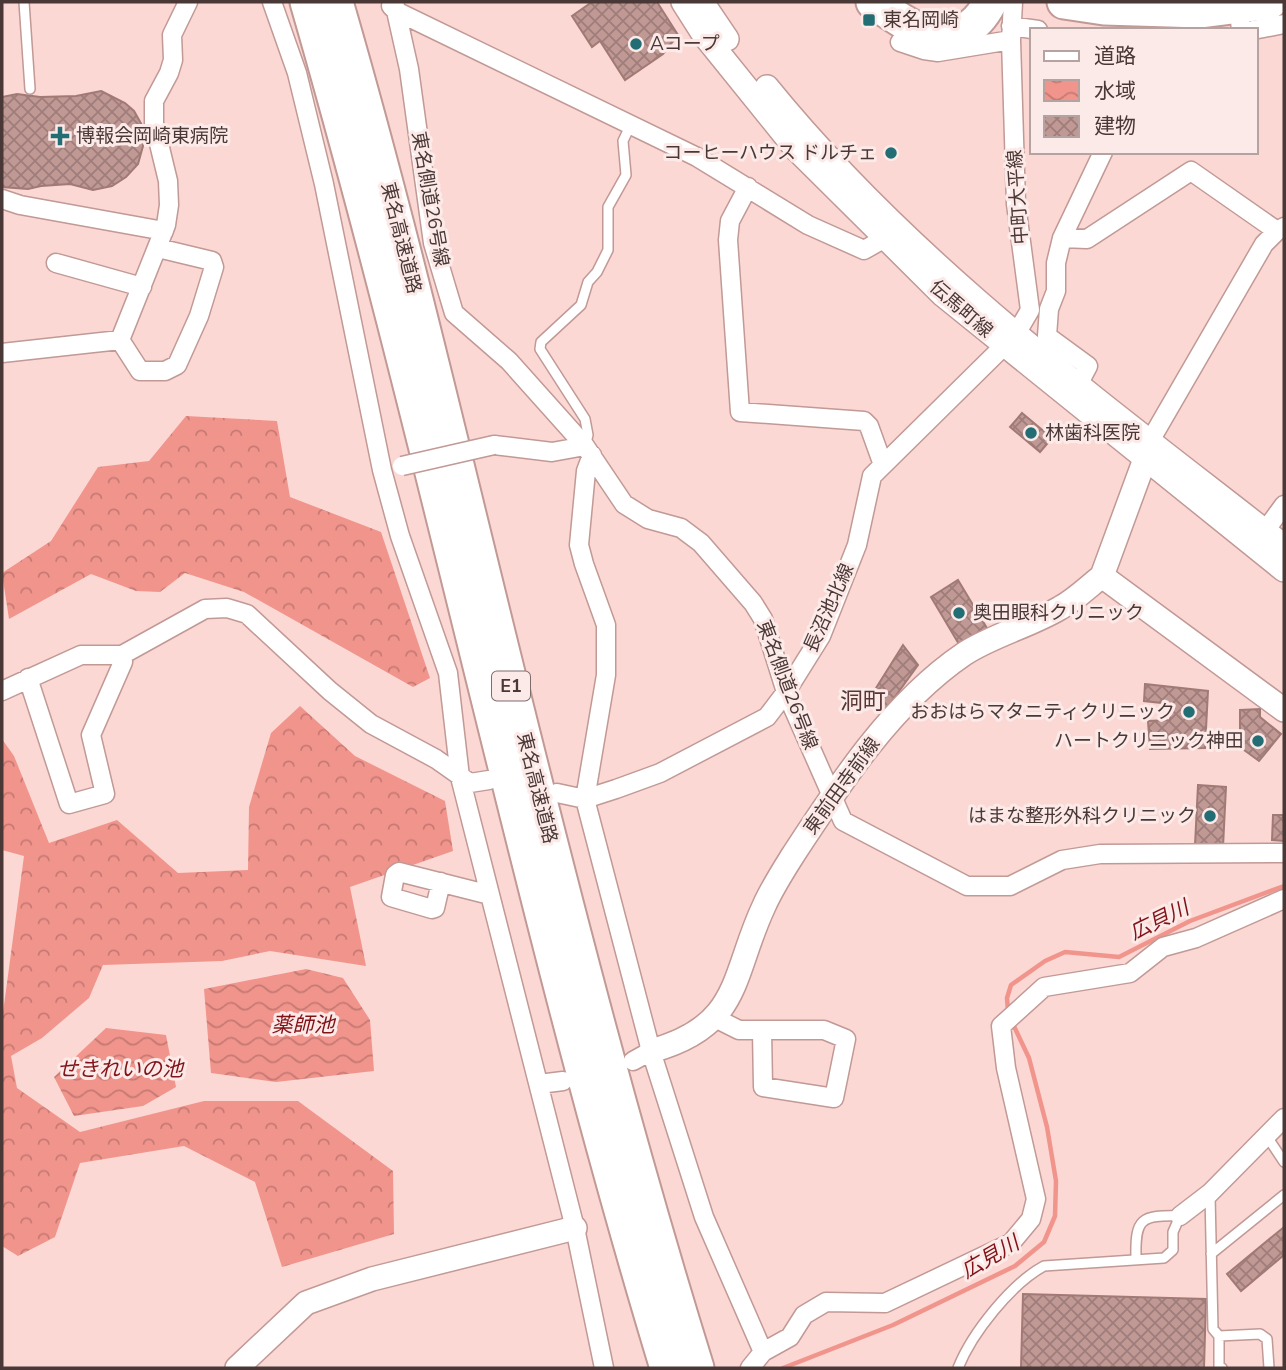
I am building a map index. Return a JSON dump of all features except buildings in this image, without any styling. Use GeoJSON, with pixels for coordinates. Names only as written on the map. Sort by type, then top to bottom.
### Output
{"type":"FeatureCollection","features":[{"type":"Feature","properties":{"kind":"highway","name":"東名高速道路"},"geometry":{"type":"LineString","coordinates":[[307,2],[382,272],[549,948],[626,1233],[667,1368]]}},
{"type":"Feature","properties":{"kind":"highway","name":"東名高速道路"},"geometry":{"type":"LineString","coordinates":[[336,2],[405,251],[576,943],[653,1227],[697,1368]]}},
{"type":"Feature","properties":{"kind":"highway"},"geometry":{"type":"LineString","coordinates":[[873,2],[924,33],[937,36],[953,36],[970,27],[985,14],[1004,22]]}},
{"type":"Feature","properties":{"kind":"highway"},"geometry":{"type":"LineString","coordinates":[[1064,2],[1104,8],[1201,10],[1270,2]]}},
{"type":"Feature","properties":{"kind":"street"},"geometry":{"type":"LineString","coordinates":[[120,340],[161,239],[169,205],[168,181],[154,123],[154,101],[169,73],[173,60],[172,35],[188,2]]}},
{"type":"Feature","properties":{"kind":"street"},"geometry":{"type":"LineString","coordinates":[[271,2],[297,73],[324,184],[382,470],[400,536],[448,673],[460,777],[575,1228],[604,1368]]}},
{"type":"Feature","properties":{"kind":"street","name":"伝馬町線"},"geometry":{"type":"LineString","coordinates":[[683,2],[704,35],[796,149],[985,309],[1010,340],[1071,397],[1284,546]]}},
{"type":"Feature","properties":{"kind":"street","name":"伝馬町線"},"geometry":{"type":"LineString","coordinates":[[702,2],[718,27],[811,142],[891,232]]}},
{"type":"Feature","properties":{"kind":"street","name":"中町大平線"},"geometry":{"type":"LineString","coordinates":[[1010,340],[1030,310],[1016,204],[1004,22],[1013,2]]}},
{"type":"Feature","properties":{"kind":"street"},"geometry":{"type":"LineString","coordinates":[[392,5],[697,157],[808,225],[864,250],[891,232]]}},
{"type":"Feature","properties":{"kind":"street","name":"東名側道26号線"},"geometry":{"type":"LineString","coordinates":[[392,5],[409,69],[433,243],[454,313],[509,361],[589,450],[624,504],[648,519],[681,528],[701,543],[753,603],[763,619],[786,692],[843,821],[967,886],[1010,886],[1062,860],[1100,854],[1284,853]]}},
{"type":"Feature","properties":{"kind":"street"},"geometry":{"type":"LineString","coordinates":[[1239,11],[1241,28]]}},
{"type":"Feature","properties":{"kind":"street"},"geometry":{"type":"LineString","coordinates":[[900,43],[938,51],[1004,22],[1030,28]]}},
{"type":"Feature","properties":{"kind":"street"},"geometry":{"type":"LineString","coordinates":[[1258,29],[1284,24]]}},
{"type":"Feature","properties":{"kind":"street"},"geometry":{"type":"LineString","coordinates":[[1079,383],[1088,366],[1047,336],[1049,309],[1056,290],[1056,263],[1062,238],[1102,154]]}},
{"type":"Feature","properties":{"kind":"street"},"geometry":{"type":"LineString","coordinates":[[1062,238],[1087,239],[1191,171],[1280,229],[1264,244],[1148,450],[1102,576],[1284,710]]}},
{"type":"Feature","properties":{"kind":"street"},"geometry":{"type":"LineString","coordinates":[[748,187],[730,222],[728,240],[740,412],[864,421],[869,426],[883,465]]}},
{"type":"Feature","properties":{"kind":"street"},"geometry":{"type":"LineString","coordinates":[[2,199],[161,239],[212,261],[214,267],[199,316],[177,365],[165,371],[140,371],[120,340]]}},
{"type":"Feature","properties":{"kind":"street"},"geometry":{"type":"LineString","coordinates":[[56,263],[142,287]]}},
{"type":"Feature","properties":{"kind":"street"},"geometry":{"type":"LineString","coordinates":[[2,353],[120,340]]}},
{"type":"Feature","properties":{"kind":"street","name":"伝馬町線"},"geometry":{"type":"LineString","coordinates":[[1010,340],[1079,383],[1148,450],[1284,570]]}},
{"type":"Feature","properties":{"kind":"street","name":"長沼池北線"},"geometry":{"type":"LineString","coordinates":[[585,799],[660,773],[767,718],[821,636],[857,545],[872,476],[1010,340]]}},
{"type":"Feature","properties":{"kind":"street"},"geometry":{"type":"LineString","coordinates":[[382,470],[494,445],[552,452],[589,450],[579,545],[606,625],[606,675],[585,799],[642,1056],[704,1217],[763,1352]]}},
{"type":"Feature","properties":{"kind":"street"},"geometry":{"type":"LineString","coordinates":[[1265,531],[1284,505]]}},
{"type":"Feature","properties":{"kind":"street","name":"東前田寺前線"},"geometry":{"type":"LineString","coordinates":[[642,1056],[679,1044],[699,1031],[729,1000],[764,906],[791,858],[858,757],[920,691],[965,653],[1061,608],[1102,576]]}},
{"type":"Feature","properties":{"kind":"street"},"geometry":{"type":"LineString","coordinates":[[2,691],[81,656],[122,655],[205,610],[227,608],[247,614],[330,691],[371,724],[436,759],[470,783],[489,780]]}},
{"type":"Feature","properties":{"kind":"street"},"geometry":{"type":"LineString","coordinates":[[28,678],[69,804],[104,794],[91,735],[123,662],[122,655]]}},
{"type":"Feature","properties":{"kind":"street"},"geometry":{"type":"LineString","coordinates":[[557,793],[585,799]]}},
{"type":"Feature","properties":{"kind":"street"},"geometry":{"type":"LineString","coordinates":[[440,882],[490,895]]}},
{"type":"Feature","properties":{"kind":"street"},"geometry":{"type":"LineString","coordinates":[[750,1368],[763,1352],[790,1337],[804,1315],[826,1302],[885,1303],[1011,1243],[1031,1219],[1036,1199],[1006,1068],[1001,1026],[1044,987],[1130,973],[1163,947],[1196,938],[1284,899]]}},
{"type":"Feature","properties":{"kind":"street"},"geometry":{"type":"LineString","coordinates":[[713,1017],[739,1030],[762,1030],[824,1030],[846,1039],[834,1098],[763,1087],[762,1030]]}},
{"type":"Feature","properties":{"kind":"street"},"geometry":{"type":"LineString","coordinates":[[539,1084],[563,1081]]}},
{"type":"Feature","properties":{"kind":"street"},"geometry":{"type":"LineString","coordinates":[[1180,1216],[1210,1193],[1284,1118]]}},
{"type":"Feature","properties":{"kind":"street"},"geometry":{"type":"LineString","coordinates":[[237,1368],[306,1303],[372,1279],[575,1228]]}},
{"type":"Feature","properties":{"kind":"lane"},"geometry":{"type":"LineString","coordinates":[[24,2],[30,89]]}},
{"type":"Feature","properties":{"kind":"lane"},"geometry":{"type":"LineString","coordinates":[[589,450],[585,419],[540,349],[541,342],[581,305],[588,282],[597,272],[608,250],[608,207],[626,175],[623,141],[631,124]]}},
{"type":"Feature","properties":{"kind":"lane"},"geometry":{"type":"LineString","coordinates":[[1266,1135],[1284,1162]]}},
{"type":"Feature","properties":{"kind":"lane"},"geometry":{"type":"LineString","coordinates":[[1210,1193],[1213,1329],[1219,1336],[1219,1367],[1222,1368]]}},
{"type":"Feature","properties":{"kind":"lane"},"geometry":{"type":"LineString","coordinates":[[1211,1254],[1284,1195]]}},
{"type":"Feature","properties":{"kind":"lane"},"geometry":{"type":"LineString","coordinates":[[958,1368],[965,1350],[1013,1288],[1029,1274],[1044,1266],[1164,1258],[1173,1250],[1173,1231],[1180,1216],[1154,1215],[1142,1221],[1136,1234],[1136,1258]]}},
{"type":"Feature","properties":{"kind":"lane"},"geometry":{"type":"LineString","coordinates":[[1219,1336],[1260,1334],[1267,1339],[1269,1368]]}},
{"type":"Feature","properties":{"kind":"green space"},"geometry":{"type":"Polygon","coordinates":[[[186,416],[277,421],[290,497],[381,532],[430,678],[413,687],[244,592],[185,573],[160,592],[136,591],[91,574],[9,619],[2,573],[51,541],[98,467],[149,461],[186,416]]]}},
{"type":"Feature","properties":{"kind":"green space"},"geometry":{"type":"Polygon","coordinates":[[[300,706],[355,756],[445,801],[453,851],[350,887],[366,966],[270,951],[222,961],[103,965],[89,998],[42,1038],[11,1056],[17,1088],[80,1132],[204,1101],[298,1101],[393,1171],[394,1234],[282,1267],[255,1182],[184,1146],[80,1163],[55,1237],[18,1256],[2,1246],[2,1020],[24,856],[2,850],[2,739],[14,756],[49,843],[117,820],[178,873],[248,870],[249,807],[271,733],[300,706]]]}},
{"type":"Feature","properties":{"kind":"water","name":"薬師池"},"geometry":{"type":"Polygon","coordinates":[[[306,969],[343,978],[370,1020],[374,1071],[276,1082],[211,1073],[204,989],[306,969]]]}},
{"type":"Feature","properties":{"kind":"water","name":"せきれいの池"},"geometry":{"type":"Polygon","coordinates":[[[106,1028],[166,1035],[176,1087],[143,1106],[74,1116],[54,1077],[106,1028]]]}},
{"type":"Feature","properties":{"kind":"waterway","name":"広貝川"},"geometry":{"type":"LineString","coordinates":[[1008,1011],[1007,998],[1011,985],[1045,961],[1065,952],[1119,957],[1190,921],[1284,886]]}},
{"type":"Feature","properties":{"kind":"waterway","name":"広見川"},"geometry":{"type":"LineString","coordinates":[[783,1368],[893,1325],[1015,1266],[1044,1242],[1055,1216],[1056,1181],[1047,1127],[1029,1058],[1012,1022]]}},
{"type":"Feature","properties":{"kind":"place","name":"東名岡崎"},"geometry":{"type":"Point","coordinates":[869,20]}},
{"type":"Feature","properties":{"kind":"place","name":"Aコープ"},"geometry":{"type":"Point","coordinates":[636,44]}},
{"type":"Feature","properties":{"kind":"place","name":"博報会岡崎東病院"},"geometry":{"type":"Point","coordinates":[60,136]}},
{"type":"Feature","properties":{"kind":"place","name":"コーヒーハウス ドルチェ"},"geometry":{"type":"Point","coordinates":[891,153]}},
{"type":"Feature","properties":{"kind":"place","name":"林歯科医院"},"geometry":{"type":"Point","coordinates":[1031,433]}},
{"type":"Feature","properties":{"kind":"place","name":"奥田眼科クリニック"},"geometry":{"type":"Point","coordinates":[959,613]}},
{"type":"Feature","properties":{"kind":"place","name":"おおはらマタニティクリニック"},"geometry":{"type":"Point","coordinates":[1189,712]}},
{"type":"Feature","properties":{"kind":"place","name":"ハートクリニック神田"},"geometry":{"type":"Point","coordinates":[1258,741]}},
{"type":"Feature","properties":{"kind":"place","name":"はまな整形外科クリニック"},"geometry":{"type":"Point","coordinates":[1210,816]}},
{"type":"Feature","properties":{"kind":"district","name":"洞町"},"geometry":{"type":"Point","coordinates":[863,701]}}]}
